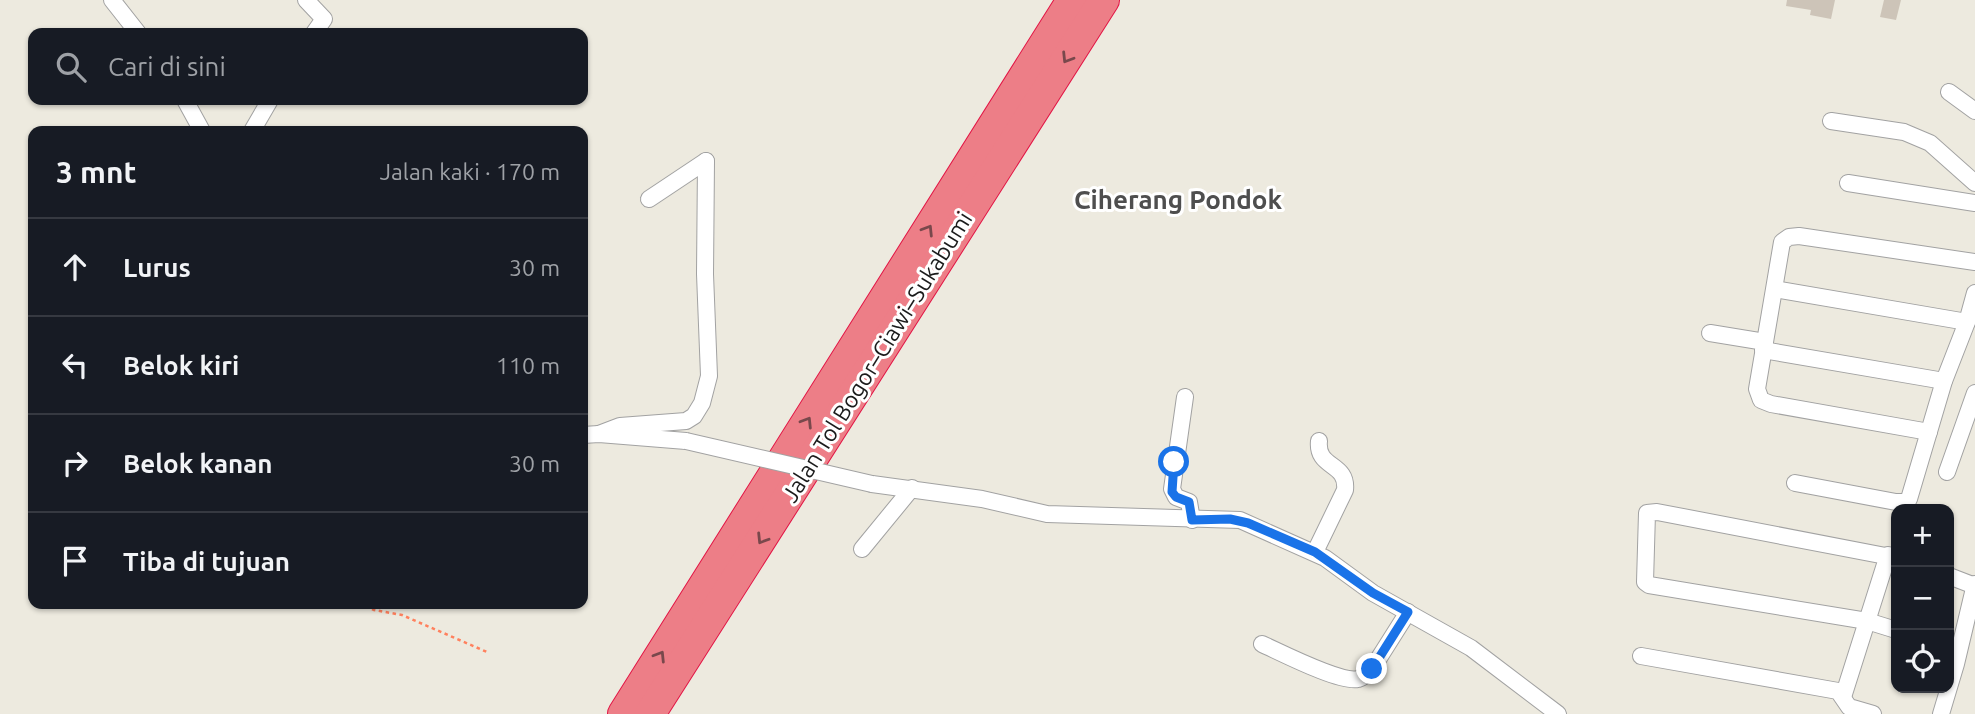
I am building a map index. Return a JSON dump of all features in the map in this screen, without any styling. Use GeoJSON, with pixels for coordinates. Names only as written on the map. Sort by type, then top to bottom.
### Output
{"type":"FeatureCollection","features":[{"type":"Feature","properties":{"kind":"highway","name":"Jalan Tol Bogor–Ciawi–Sukabumi"},"geometry":{"type":"LineString","coordinates":[[623,714],[1072,0]]}},
{"type":"Feature","properties":{"kind":"highway","name":"Jalan Tol Bogor–Ciawi–Sukabumi"},"geometry":{"type":"LineString","coordinates":[[650,714],[1104,0]]}},
{"type":"Feature","properties":{"kind":"street"},"geometry":{"type":"LineString","coordinates":[[112,0],[134,28]]}},
{"type":"Feature","properties":{"kind":"street"},"geometry":{"type":"LineString","coordinates":[[306,0],[324,19],[318,28]]}},
{"type":"Feature","properties":{"kind":"street"},"geometry":{"type":"LineString","coordinates":[[1950,92],[1975,111]]}},
{"type":"Feature","properties":{"kind":"street"},"geometry":{"type":"LineString","coordinates":[[188,105],[199,126]]}},
{"type":"Feature","properties":{"kind":"street"},"geometry":{"type":"LineString","coordinates":[[255,126],[267,105]]}},
{"type":"Feature","properties":{"kind":"street"},"geometry":{"type":"LineString","coordinates":[[1831,121],[1904,132],[1930,143],[1975,183]]}},
{"type":"Feature","properties":{"kind":"street"},"geometry":{"type":"LineString","coordinates":[[591,435],[621,426],[686,421],[694,416],[707,388],[706,161],[649,199]]}},
{"type":"Feature","properties":{"kind":"street"},"geometry":{"type":"LineString","coordinates":[[1848,183],[1975,203]]}},
{"type":"Feature","properties":{"kind":"street"},"geometry":{"type":"LineString","coordinates":[[1929,432],[1761,400],[1757,389],[1782,242],[1784,238],[1794,236],[1975,262]]}},
{"type":"Feature","properties":{"kind":"street"},"geometry":{"type":"LineString","coordinates":[[1775,289],[1967,321]]}},
{"type":"Feature","properties":{"kind":"street"},"geometry":{"type":"LineString","coordinates":[[1796,483],[1905,502],[1911,495],[1944,381],[1975,293]]}},
{"type":"Feature","properties":{"kind":"street"},"geometry":{"type":"LineString","coordinates":[[1710,333],[1944,381]]}},
{"type":"Feature","properties":{"kind":"street"},"geometry":{"type":"LineString","coordinates":[[1947,472],[1975,393]]}},
{"type":"Feature","properties":{"kind":"street"},"geometry":{"type":"LineString","coordinates":[[1185,397],[1172,489],[1176,497],[1189,502],[1192,520]]}},
{"type":"Feature","properties":{"kind":"street"},"geometry":{"type":"LineString","coordinates":[[591,435],[686,441],[872,484],[982,499],[1047,514],[1240,520],[1315,552],[1373,593],[1471,648],[1558,714]]}},
{"type":"Feature","properties":{"kind":"street"},"geometry":{"type":"LineString","coordinates":[[1315,552],[1345,489],[1346,481],[1342,473],[1323,459],[1318,449],[1319,442]]}},
{"type":"Feature","properties":{"kind":"street"},"geometry":{"type":"LineString","coordinates":[[862,549],[912,488]]}},
{"type":"Feature","properties":{"kind":"street"},"geometry":{"type":"LineString","coordinates":[[1891,556],[1657,512],[1647,513],[1645,582],[1649,585],[1867,621],[1891,628]]}},
{"type":"Feature","properties":{"kind":"street"},"geometry":{"type":"LineString","coordinates":[[1843,697],[1867,621],[1891,559]]}},
{"type":"Feature","properties":{"kind":"street"},"geometry":{"type":"LineString","coordinates":[[1954,578],[1975,585],[1954,648]]}},
{"type":"Feature","properties":{"kind":"street"},"geometry":{"type":"LineString","coordinates":[[1262,644],[1335,675],[1359,679],[1372,669],[1408,612]]}},
{"type":"Feature","properties":{"kind":"street"},"geometry":{"type":"LineString","coordinates":[[1641,656],[1838,691],[1849,707],[1873,714]]}},
{"type":"Feature","properties":{"kind":"street"},"geometry":{"type":"LineString","coordinates":[[1941,714],[1945,693]]}},
{"type":"Feature","properties":{"kind":"path"},"geometry":{"type":"LineString","coordinates":[[372,609],[402,615],[487,652]]}},
{"type":"Feature","properties":{"kind":"building"},"geometry":{"type":"Polygon","coordinates":[[[1787,0],[1835,0],[1831,19],[1810,15],[1811,10],[1786,6],[1787,0]]]}},
{"type":"Feature","properties":{"kind":"building"},"geometry":{"type":"Polygon","coordinates":[[[1884,0],[1901,0],[1896,20],[1880,17],[1884,0]]]}},
{"type":"Feature","properties":{"kind":"district","name":"Ciherang Pondok"},"geometry":{"type":"Point","coordinates":[1178,200]}},
{"type":"Feature","properties":{"kind":"route"},"geometry":{"type":"LineString","coordinates":[[1174,462],[1172,492],[1176,497],[1188,500],[1192,520],[1230,519],[1248,523],[1315,552],[1373,593],[1408,612],[1372,669]]}}]}
